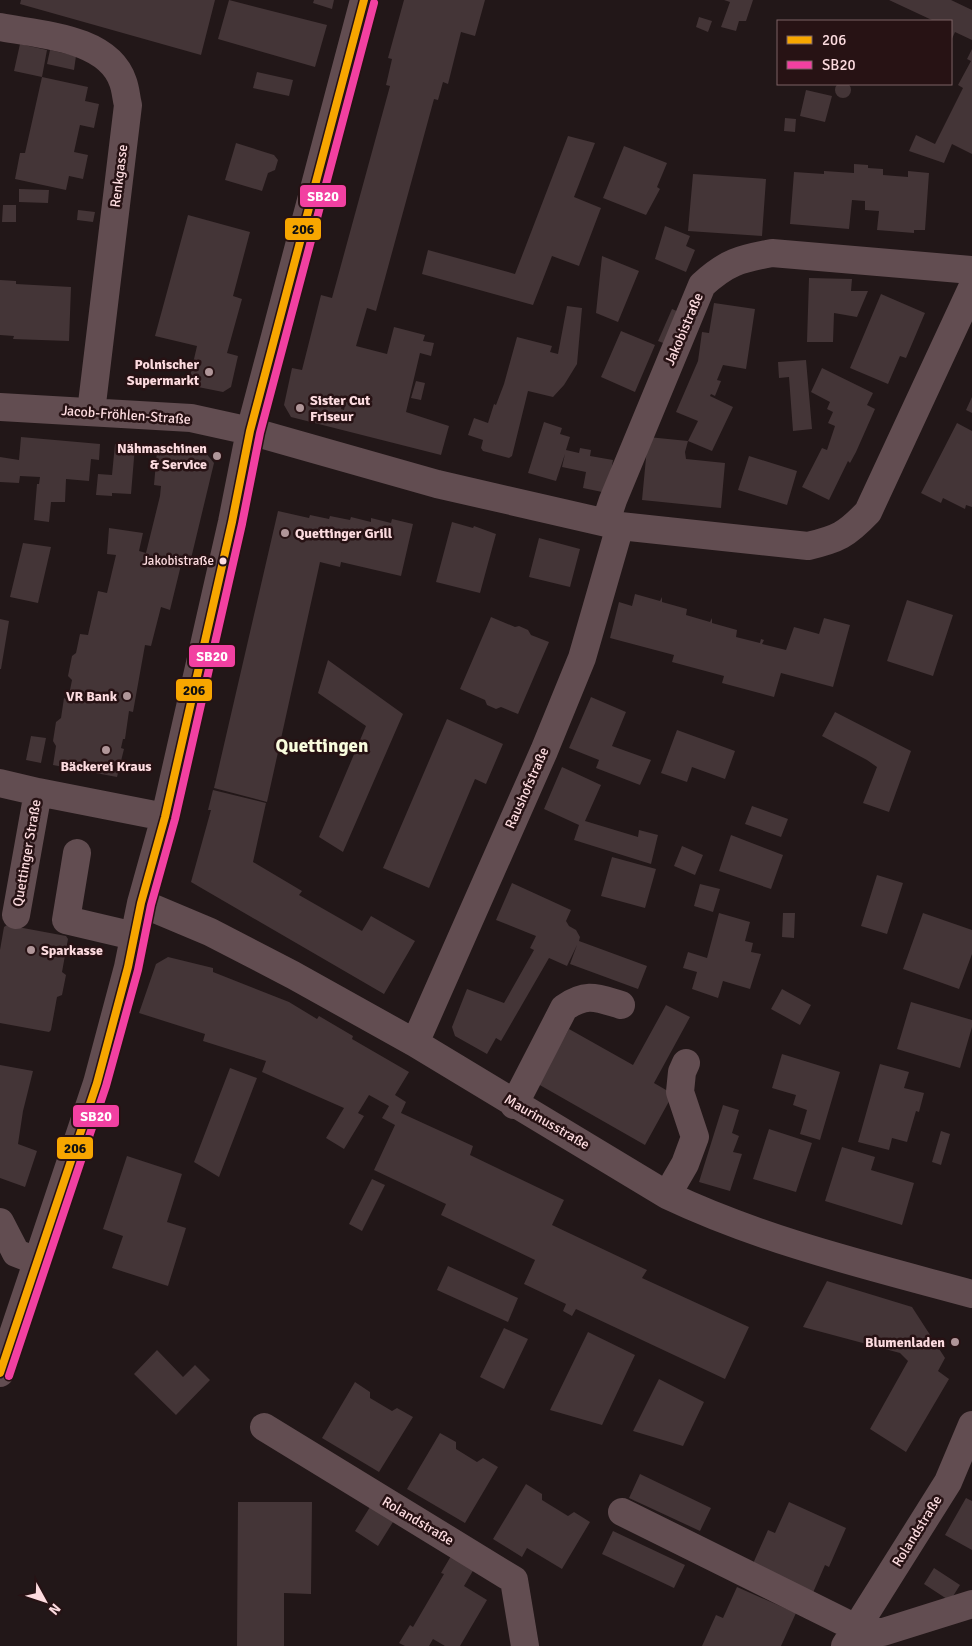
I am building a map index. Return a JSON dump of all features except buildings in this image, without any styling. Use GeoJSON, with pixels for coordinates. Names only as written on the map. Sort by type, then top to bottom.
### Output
{"type":"FeatureCollection","features":[{"type":"Feature","properties":{"kind":"street"},"geometry":{"type":"LineString","coordinates":[[0,1374],[97,1083],[134,936],[140,903],[165,817],[232,522],[250,431],[364,0]]}},
{"type":"Feature","properties":{"kind":"street","name":"Renkgasse"},"geometry":{"type":"LineString","coordinates":[[0,27],[83,44],[100,52],[113,65],[123,81],[128,105],[91,412]]}},
{"type":"Feature","properties":{"kind":"street","name":"Jakobistraße"},"geometry":{"type":"LineString","coordinates":[[613,524],[613,500],[702,285],[720,269],[746,258],[772,253],[972,270]]}},
{"type":"Feature","properties":{"kind":"street"},"geometry":{"type":"LineString","coordinates":[[250,431],[436,484],[613,524],[808,546],[833,540],[849,532],[868,512],[882,486],[972,288]]}},
{"type":"Feature","properties":{"kind":"street","name":"Jacob-Fröhlen-Straße"},"geometry":{"type":"LineString","coordinates":[[0,406],[191,418],[250,431]]}},
{"type":"Feature","properties":{"kind":"street","name":"Raushofstraße"},"geometry":{"type":"LineString","coordinates":[[415,1043],[544,751],[582,658],[613,524]]}},
{"type":"Feature","properties":{"kind":"street","name":"Quettinger Straße"},"geometry":{"type":"LineString","coordinates":[[0,783],[165,817]]}},
{"type":"Feature","properties":{"kind":"street","name":"Quettinger Straße"},"geometry":{"type":"LineString","coordinates":[[16,915],[38,792]]}},
{"type":"Feature","properties":{"kind":"street"},"geometry":{"type":"LineString","coordinates":[[77,853],[66,920],[134,936]]}},
{"type":"Feature","properties":{"kind":"street","name":"Maurinusstraße"},"geometry":{"type":"LineString","coordinates":[[140,903],[219,936],[293,975],[415,1043],[667,1195],[707,1214],[803,1247],[972,1294]]}},
{"type":"Feature","properties":{"kind":"street"},"geometry":{"type":"LineString","coordinates":[[514,1104],[564,1008],[576,1000],[589,996],[621,1005]]}},
{"type":"Feature","properties":{"kind":"street"},"geometry":{"type":"LineString","coordinates":[[667,1195],[685,1164],[695,1137],[680,1092],[682,1072],[686,1063]]}},
{"type":"Feature","properties":{"kind":"street"},"geometry":{"type":"LineString","coordinates":[[0,1222],[16,1253],[37,1261]]}},
{"type":"Feature","properties":{"kind":"street","name":"Rolandstraße"},"geometry":{"type":"LineString","coordinates":[[852,1635],[948,1482],[972,1425]]}},
{"type":"Feature","properties":{"kind":"street","name":"Rolandstraße"},"geometry":{"type":"LineString","coordinates":[[264,1427],[514,1580],[525,1646]]}},
{"type":"Feature","properties":{"kind":"street"},"geometry":{"type":"LineString","coordinates":[[622,1512],[852,1635],[883,1632],[972,1604]]}},
{"type":"Feature","properties":{"kind":"transit line","name":"206"},"geometry":{"type":"LineString","coordinates":[[0,1373],[97,1083],[128,967],[141,903],[165,817],[232,522],[250,431],[364,0]]}},
{"type":"Feature","properties":{"kind":"transit line","name":"SB20"},"geometry":{"type":"LineString","coordinates":[[9,1376],[106,1086],[138,970],[151,905],[175,819],[242,524],[260,433],[374,3]]}},
{"type":"Feature","properties":{"kind":"place","name":"Polnischer Supermarkt"},"geometry":{"type":"Point","coordinates":[209,372]}},
{"type":"Feature","properties":{"kind":"place","name":"Sister Cut Friseur"},"geometry":{"type":"Point","coordinates":[300,408]}},
{"type":"Feature","properties":{"kind":"place","name":"Nähmaschinen & Service"},"geometry":{"type":"Point","coordinates":[217,456]}},
{"type":"Feature","properties":{"kind":"place","name":"Quettinger Grill"},"geometry":{"type":"Point","coordinates":[285,533]}},
{"type":"Feature","properties":{"kind":"place","name":"Jakobistraße"},"geometry":{"type":"Point","coordinates":[223,561]}},
{"type":"Feature","properties":{"kind":"place","name":"VR Bank"},"geometry":{"type":"Point","coordinates":[127,696]}},
{"type":"Feature","properties":{"kind":"place","name":"Bäckerei Kraus"},"geometry":{"type":"Point","coordinates":[106,750]}},
{"type":"Feature","properties":{"kind":"place","name":"Sparkasse"},"geometry":{"type":"Point","coordinates":[31,950]}},
{"type":"Feature","properties":{"kind":"place","name":"Blumenladen"},"geometry":{"type":"Point","coordinates":[955,1342]}},
{"type":"Feature","properties":{"kind":"district","name":"Quettingen"},"geometry":{"type":"Point","coordinates":[322,746]}}]}
